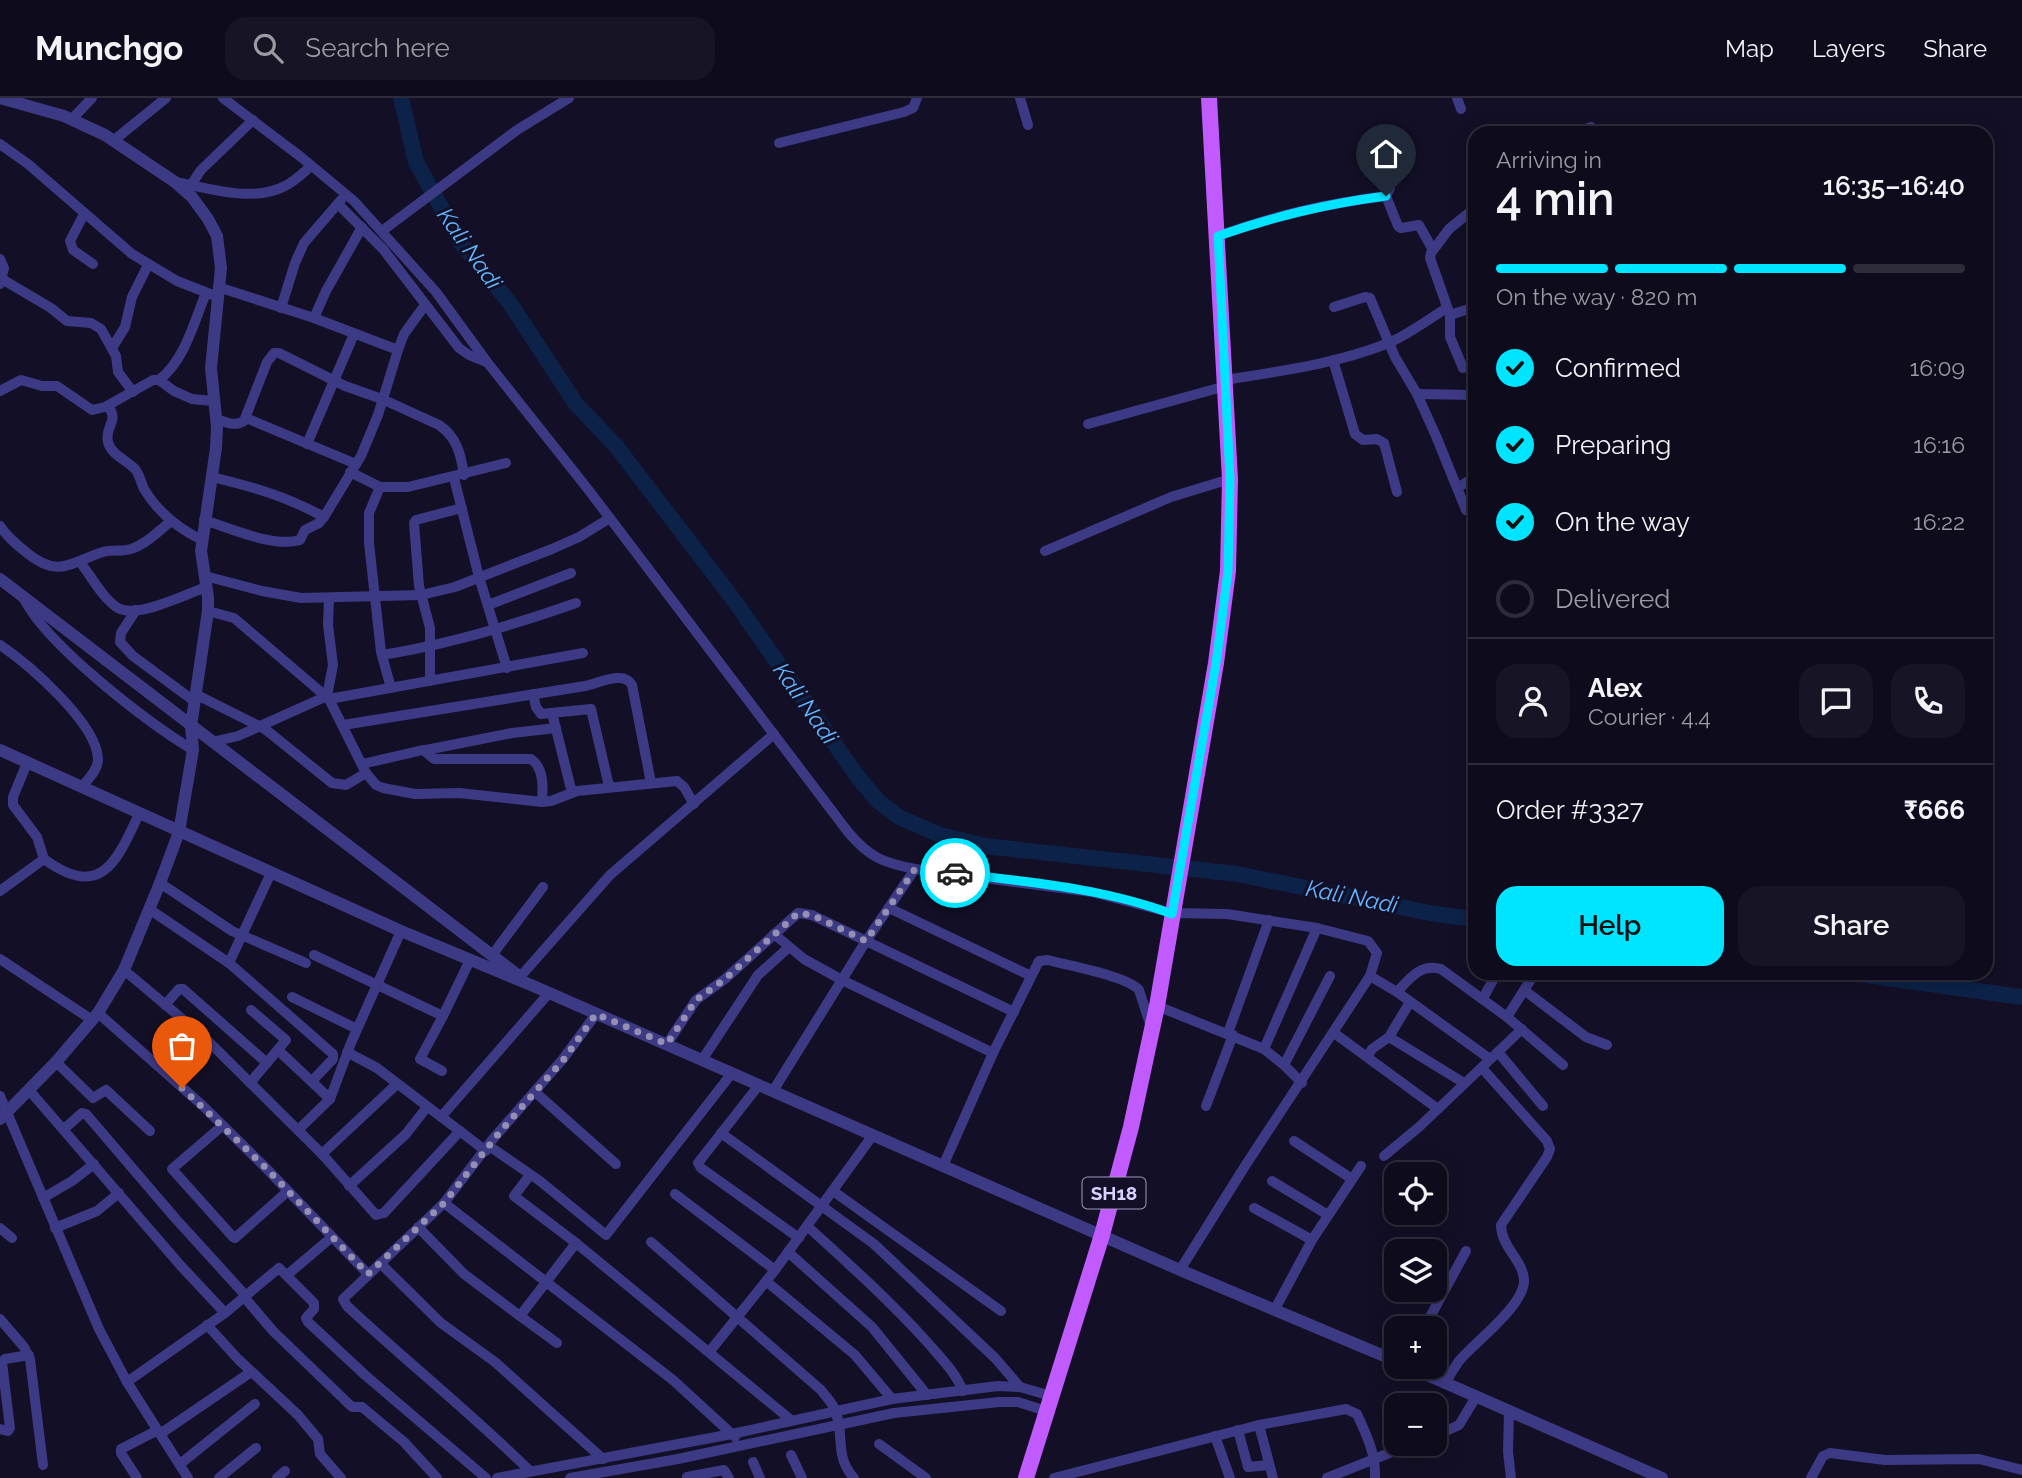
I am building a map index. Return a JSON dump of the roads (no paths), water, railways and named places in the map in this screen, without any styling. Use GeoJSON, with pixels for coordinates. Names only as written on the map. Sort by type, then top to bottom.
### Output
{"type":"FeatureCollection","features":[{"type":"Feature","properties":{"kind":"main road","name":"SH18"},"geometry":{"type":"LineString","coordinates":[[1026,1478],[1102,1235],[1131,1127],[1153,1031],[1216,663],[1228,571],[1230,479],[1209,98]]}},
{"type":"Feature","properties":{"kind":"street"},"geometry":{"type":"LineString","coordinates":[[72,119],[92,98]]}},
{"type":"Feature","properties":{"kind":"street"},"geometry":{"type":"LineString","coordinates":[[113,141],[166,98]]}},
{"type":"Feature","properties":{"kind":"street"},"geometry":{"type":"LineString","coordinates":[[223,98],[346,195],[436,292],[862,849],[870,855],[892,865],[915,869],[1092,892],[1156,907],[1174,907],[1317,928],[1368,940],[1374,946],[1377,953],[1370,976],[1245,1166],[1181,1270]]}},
{"type":"Feature","properties":{"kind":"street"},"geometry":{"type":"LineString","coordinates":[[382,231],[517,130],[569,98]]}},
{"type":"Feature","properties":{"kind":"street"},"geometry":{"type":"LineString","coordinates":[[779,143],[904,112],[913,108],[917,98]]}},
{"type":"Feature","properties":{"kind":"street"},"geometry":{"type":"LineString","coordinates":[[1020,98],[1028,125]]}},
{"type":"Feature","properties":{"kind":"street"},"geometry":{"type":"LineString","coordinates":[[1457,98],[1461,109]]}},
{"type":"Feature","properties":{"kind":"street"},"geometry":{"type":"LineString","coordinates":[[0,99],[72,119],[113,141],[176,182],[192,197],[208,219],[217,236],[221,268],[214,292],[178,360],[169,373],[159,380]]}},
{"type":"Feature","properties":{"kind":"street"},"geometry":{"type":"LineString","coordinates":[[191,185],[201,170],[253,120]]}},
{"type":"Feature","properties":{"kind":"street"},"geometry":{"type":"LineString","coordinates":[[0,144],[28,164],[84,214],[148,265],[177,281],[314,318],[398,350]]}},
{"type":"Feature","properties":{"kind":"street"},"geometry":{"type":"LineString","coordinates":[[1376,150],[1390,188],[1386,196],[1398,226],[1419,225],[1433,250]]}},
{"type":"Feature","properties":{"kind":"street"},"geometry":{"type":"LineString","coordinates":[[176,182],[239,193],[267,192],[287,185],[312,166]]}},
{"type":"Feature","properties":{"kind":"street"},"geometry":{"type":"LineString","coordinates":[[281,308],[304,243],[346,195]]}},
{"type":"Feature","properties":{"kind":"street"},"geometry":{"type":"LineString","coordinates":[[1218,236],[1310,207],[1386,196]]}},
{"type":"Feature","properties":{"kind":"street"},"geometry":{"type":"LineString","coordinates":[[338,204],[383,249],[459,348],[487,362]]}},
{"type":"Feature","properties":{"kind":"street"},"geometry":{"type":"LineString","coordinates":[[84,214],[70,241],[74,250],[93,264]]}},
{"type":"Feature","properties":{"kind":"street"},"geometry":{"type":"LineString","coordinates":[[1462,368],[1450,337],[1448,312],[1430,258],[1449,229],[1468,214]]}},
{"type":"Feature","properties":{"kind":"street"},"geometry":{"type":"LineString","coordinates":[[314,318],[326,290],[362,227]]}},
{"type":"Feature","properties":{"kind":"street"},"geometry":{"type":"LineString","coordinates":[[0,259],[4,268],[1,282],[51,307],[67,321],[96,325],[105,334],[118,372],[133,392]]}},
{"type":"Feature","properties":{"kind":"street"},"geometry":{"type":"LineString","coordinates":[[112,348],[125,327],[132,296],[148,265]]}},
{"type":"Feature","properties":{"kind":"street"},"geometry":{"type":"LineString","coordinates":[[4,1115],[56,1062],[95,1016],[124,970],[178,832],[193,750],[191,726],[208,611],[202,540],[216,448],[211,368],[214,292]]}},
{"type":"Feature","properties":{"kind":"street"},"geometry":{"type":"LineString","coordinates":[[1334,307],[1370,298],[1468,510]]}},
{"type":"Feature","properties":{"kind":"street"},"geometry":{"type":"LineString","coordinates":[[204,520],[273,541],[295,542],[300,540],[305,530],[319,523],[372,431],[404,334],[425,305]]}},
{"type":"Feature","properties":{"kind":"street"},"geometry":{"type":"LineString","coordinates":[[1088,424],[1226,383],[1333,360],[1389,343],[1448,312],[1468,308]]}},
{"type":"Feature","properties":{"kind":"street"},"geometry":{"type":"LineString","coordinates":[[307,444],[354,334]]}},
{"type":"Feature","properties":{"kind":"street"},"geometry":{"type":"LineString","coordinates":[[216,419],[239,425],[246,418],[267,362],[274,353],[429,419],[446,430],[458,446],[462,508],[507,668]]}},
{"type":"Feature","properties":{"kind":"street"},"geometry":{"type":"LineString","coordinates":[[1333,360],[1355,435],[1363,440],[1377,439],[1384,443],[1397,492]]}},
{"type":"Feature","properties":{"kind":"street"},"geometry":{"type":"LineString","coordinates":[[0,391],[26,380],[43,386],[57,386],[92,410],[108,406],[153,380],[159,380],[183,395],[213,401]]}},
{"type":"Feature","properties":{"kind":"street"},"geometry":{"type":"LineString","coordinates":[[1416,394],[1468,395]]}},
{"type":"Feature","properties":{"kind":"street"},"geometry":{"type":"LineString","coordinates":[[108,406],[114,418],[107,435],[110,447],[137,472],[144,488],[171,521],[202,540]]}},
{"type":"Feature","properties":{"kind":"street"},"geometry":{"type":"LineString","coordinates":[[246,418],[307,444],[353,468],[380,487],[408,487],[506,463]]}},
{"type":"Feature","properties":{"kind":"street"},"geometry":{"type":"LineString","coordinates":[[212,477],[261,488],[297,502],[324,517]]}},
{"type":"Feature","properties":{"kind":"street"},"geometry":{"type":"LineString","coordinates":[[1045,551],[1192,488],[1230,479]]}},
{"type":"Feature","properties":{"kind":"street"},"geometry":{"type":"LineString","coordinates":[[1457,488],[1468,481]]}},
{"type":"Feature","properties":{"kind":"street"},"geometry":{"type":"LineString","coordinates":[[380,487],[370,506],[369,520],[382,655],[391,688]]}},
{"type":"Feature","properties":{"kind":"street"},"geometry":{"type":"LineString","coordinates":[[430,681],[430,628],[421,595],[414,531],[416,520],[462,508]]}},
{"type":"Feature","properties":{"kind":"street"},"geometry":{"type":"LineString","coordinates":[[80,562],[116,607],[123,610],[159,605],[205,581],[286,596],[329,598],[421,595],[455,587],[579,537],[610,518]]}},
{"type":"Feature","properties":{"kind":"street"},"geometry":{"type":"LineString","coordinates":[[0,526],[16,544],[47,566],[65,567],[104,551],[131,549],[171,521]]}},
{"type":"Feature","properties":{"kind":"street"},"geometry":{"type":"LineString","coordinates":[[488,605],[572,573]]}},
{"type":"Feature","properties":{"kind":"street"},"geometry":{"type":"LineString","coordinates":[[0,579],[531,985]]}},
{"type":"Feature","properties":{"kind":"street"},"geometry":{"type":"LineString","coordinates":[[23,596],[32,614],[92,673],[160,728],[193,750]]}},
{"type":"Feature","properties":{"kind":"street"},"geometry":{"type":"LineString","coordinates":[[328,698],[333,665],[328,625],[329,598]]}},
{"type":"Feature","properties":{"kind":"street"},"geometry":{"type":"LineString","coordinates":[[382,655],[430,648],[496,631],[576,603]]}},
{"type":"Feature","properties":{"kind":"street"},"geometry":{"type":"LineString","coordinates":[[136,610],[121,633],[120,642],[133,656],[195,697],[258,726],[332,783],[346,785],[364,768],[400,754],[512,733],[556,728]]}},
{"type":"Feature","properties":{"kind":"street"},"geometry":{"type":"LineString","coordinates":[[208,611],[228,616],[241,623],[328,698],[364,768],[376,785],[415,794],[490,795],[542,802],[609,786],[680,783],[694,804]]}},
{"type":"Feature","properties":{"kind":"street"},"geometry":{"type":"LineString","coordinates":[[0,645],[46,682],[80,720],[98,757],[97,764],[82,787]]}},
{"type":"Feature","properties":{"kind":"street"},"geometry":{"type":"LineString","coordinates":[[212,742],[238,736],[328,698],[583,653]]}},
{"type":"Feature","properties":{"kind":"street"},"geometry":{"type":"LineString","coordinates":[[344,726],[627,678],[632,685],[650,783]]}},
{"type":"Feature","properties":{"kind":"street"},"geometry":{"type":"LineString","coordinates":[[533,694],[541,714],[591,709],[609,786]]}},
{"type":"Feature","properties":{"kind":"street"},"geometry":{"type":"LineString","coordinates":[[552,713],[572,793]]}},
{"type":"Feature","properties":{"kind":"street"},"geometry":{"type":"LineString","coordinates":[[520,976],[610,875],[774,734]]}},
{"type":"Feature","properties":{"kind":"street"},"geometry":{"type":"LineString","coordinates":[[0,750],[401,931],[1384,1356]]}},
{"type":"Feature","properties":{"kind":"street"},"geometry":{"type":"LineString","coordinates":[[426,750],[434,759],[531,759],[538,765],[540,772],[542,802]]}},
{"type":"Feature","properties":{"kind":"street"},"geometry":{"type":"LineString","coordinates":[[27,763],[13,797],[13,805],[37,837],[44,859],[68,874],[90,877],[113,864],[120,856],[139,814]]}},
{"type":"Feature","properties":{"kind":"street"},"geometry":{"type":"LineString","coordinates":[[0,891],[44,859]]}},
{"type":"Feature","properties":{"kind":"street"},"geometry":{"type":"LineString","coordinates":[[774,1091],[866,941],[915,869]]}},
{"type":"Feature","properties":{"kind":"street"},"geometry":{"type":"LineString","coordinates":[[229,963],[271,873]]}},
{"type":"Feature","properties":{"kind":"street"},"geometry":{"type":"LineString","coordinates":[[160,883],[241,936],[306,963]]}},
{"type":"Feature","properties":{"kind":"street"},"geometry":{"type":"LineString","coordinates":[[493,954],[543,887]]}},
{"type":"Feature","properties":{"kind":"street"},"geometry":{"type":"LineString","coordinates":[[888,908],[1031,976]]}},
{"type":"Feature","properties":{"kind":"street"},"geometry":{"type":"LineString","coordinates":[[149,909],[229,963],[333,1054],[333,1059],[312,1081]]}},
{"type":"Feature","properties":{"kind":"street"},"geometry":{"type":"LineString","coordinates":[[667,1044],[696,1000],[725,979],[793,916],[805,913],[1014,1012]]}},
{"type":"Feature","properties":{"kind":"street"},"geometry":{"type":"LineString","coordinates":[[1206,1106],[1269,920]]}},
{"type":"Feature","properties":{"kind":"street"},"geometry":{"type":"LineString","coordinates":[[1264,1049],[1317,928]]}},
{"type":"Feature","properties":{"kind":"street"},"geometry":{"type":"LineString","coordinates":[[298,1130],[330,1099],[347,1052],[401,931]]}},
{"type":"Feature","properties":{"kind":"street"},"geometry":{"type":"LineString","coordinates":[[774,934],[788,948],[842,980],[993,1053]]}},
{"type":"Feature","properties":{"kind":"street"},"geometry":{"type":"LineString","coordinates":[[702,1060],[758,975],[788,948]]}},
{"type":"Feature","properties":{"kind":"street"},"geometry":{"type":"LineString","coordinates":[[314,955],[443,1016]]}},
{"type":"Feature","properties":{"kind":"street"},"geometry":{"type":"LineString","coordinates":[[943,1166],[993,1053],[1039,961],[1043,959],[1128,982],[1139,990],[1153,1031]]}},
{"type":"Feature","properties":{"kind":"street"},"geometry":{"type":"LineString","coordinates":[[0,960],[95,1016],[222,1126],[368,1274]]}},
{"type":"Feature","properties":{"kind":"street"},"geometry":{"type":"LineString","coordinates":[[442,1071],[420,1059],[470,960]]}},
{"type":"Feature","properties":{"kind":"street"},"geometry":{"type":"LineString","coordinates":[[1390,987],[1422,969],[1432,967],[1451,975],[1522,1029],[1563,1065]]}},
{"type":"Feature","properties":{"kind":"street"},"geometry":{"type":"LineString","coordinates":[[124,970],[205,1038],[322,1154],[372,1212],[379,1216],[460,1130]]}},
{"type":"Feature","properties":{"kind":"street"},"geometry":{"type":"LineString","coordinates":[[1284,1065],[1330,976]]}},
{"type":"Feature","properties":{"kind":"street"},"geometry":{"type":"LineString","coordinates":[[1370,976],[1494,1056],[1543,1106]]}},
{"type":"Feature","properties":{"kind":"street"},"geometry":{"type":"LineString","coordinates":[[1483,998],[1493,980]]}},
{"type":"Feature","properties":{"kind":"street"},"geometry":{"type":"LineString","coordinates":[[1507,1017],[1530,980]]}},
{"type":"Feature","properties":{"kind":"street"},"geometry":{"type":"LineString","coordinates":[[165,1004],[179,989],[183,989],[267,1063]]}},
{"type":"Feature","properties":{"kind":"street"},"geometry":{"type":"LineString","coordinates":[[1524,990],[1586,1037],[1607,1045]]}},
{"type":"Feature","properties":{"kind":"street"},"geometry":{"type":"LineString","coordinates":[[441,1117],[549,993]]}},
{"type":"Feature","properties":{"kind":"street"},"geometry":{"type":"LineString","coordinates":[[292,997],[357,1029]]}},
{"type":"Feature","properties":{"kind":"street"},"geometry":{"type":"LineString","coordinates":[[1367,1057],[1372,1049],[1389,1037],[1410,1002]]}},
{"type":"Feature","properties":{"kind":"street"},"geometry":{"type":"LineString","coordinates":[[1157,1006],[1264,1049],[1302,1083]]}},
{"type":"Feature","properties":{"kind":"street"},"geometry":{"type":"LineString","coordinates":[[250,1083],[286,1039],[251,1010]]}},
{"type":"Feature","properties":{"kind":"street"},"geometry":{"type":"LineString","coordinates":[[530,1471],[483,1425],[403,1359],[347,1306],[343,1299],[444,1203],[487,1148],[564,1059],[596,1014]]}},
{"type":"Feature","properties":{"kind":"street"},"geometry":{"type":"LineString","coordinates":[[1384,1156],[1522,1029]]}},
{"type":"Feature","properties":{"kind":"street"},"geometry":{"type":"LineString","coordinates":[[1334,1033],[1438,1108]]}},
{"type":"Feature","properties":{"kind":"street"},"geometry":{"type":"LineString","coordinates":[[1389,1037],[1464,1083]]}},
{"type":"Feature","properties":{"kind":"street"},"geometry":{"type":"LineString","coordinates":[[278,1050],[330,1099]]}},
{"type":"Feature","properties":{"kind":"street"},"geometry":{"type":"LineString","coordinates":[[347,1052],[377,1068],[441,1117],[530,1175],[606,1235],[732,1073]]}},
{"type":"Feature","properties":{"kind":"street"},"geometry":{"type":"LineString","coordinates":[[56,1062],[93,1098],[107,1090],[150,1131]]}},
{"type":"Feature","properties":{"kind":"street"},"geometry":{"type":"LineString","coordinates":[[1445,1384],[1459,1362],[1514,1304],[1521,1293],[1524,1280],[1520,1267],[1501,1234],[1501,1225],[1550,1149],[1547,1141],[1482,1068]]}},
{"type":"Feature","properties":{"kind":"street"},"geometry":{"type":"LineString","coordinates":[[322,1154],[397,1084]]}},
{"type":"Feature","properties":{"kind":"street"},"geometry":{"type":"LineString","coordinates":[[759,1085],[699,1160],[699,1166],[799,1238]]}},
{"type":"Feature","properties":{"kind":"street"},"geometry":{"type":"LineString","coordinates":[[29,1090],[225,1313]]}},
{"type":"Feature","properties":{"kind":"street"},"geometry":{"type":"LineString","coordinates":[[535,1092],[616,1164]]}},
{"type":"Feature","properties":{"kind":"street"},"geometry":{"type":"LineString","coordinates":[[0,1096],[4,1115],[99,1329],[127,1382],[188,1478]]}},
{"type":"Feature","properties":{"kind":"street"},"geometry":{"type":"LineString","coordinates":[[349,1186],[406,1134],[428,1107]]}},
{"type":"Feature","properties":{"kind":"street"},"geometry":{"type":"LineString","coordinates":[[64,1129],[82,1113],[86,1114],[273,1331],[352,1407],[362,1408],[404,1442],[437,1478]]}},
{"type":"Feature","properties":{"kind":"street"},"geometry":{"type":"LineString","coordinates":[[222,1126],[172,1169],[233,1237],[288,1191]]}},
{"type":"Feature","properties":{"kind":"street"},"geometry":{"type":"LineString","coordinates":[[721,1133],[874,1244],[995,1359],[1020,1387],[1049,1404]]}},
{"type":"Feature","properties":{"kind":"street"},"geometry":{"type":"LineString","coordinates":[[710,1351],[775,1270],[873,1135]]}},
{"type":"Feature","properties":{"kind":"street"},"geometry":{"type":"LineString","coordinates":[[1294,1141],[1352,1179]]}},
{"type":"Feature","properties":{"kind":"street"},"geometry":{"type":"LineString","coordinates":[[43,1198],[94,1164]]}},
{"type":"Feature","properties":{"kind":"street"},"geometry":{"type":"LineString","coordinates":[[1275,1308],[1312,1240],[1361,1166]]}},
{"type":"Feature","properties":{"kind":"street"},"geometry":{"type":"LineString","coordinates":[[530,1175],[513,1196],[576,1243],[791,1420]]}},
{"type":"Feature","properties":{"kind":"street"},"geometry":{"type":"LineString","coordinates":[[1272,1181],[1328,1215]]}},
{"type":"Feature","properties":{"kind":"street"},"geometry":{"type":"LineString","coordinates":[[833,1191],[1001,1311]]}},
{"type":"Feature","properties":{"kind":"street"},"geometry":{"type":"LineString","coordinates":[[55,1228],[97,1211],[119,1194]]}},
{"type":"Feature","properties":{"kind":"street"},"geometry":{"type":"LineString","coordinates":[[676,1194],[775,1270]]}},
{"type":"Feature","properties":{"kind":"street"},"geometry":{"type":"LineString","coordinates":[[444,1203],[673,1380],[733,1434],[740,1446]]}},
{"type":"Feature","properties":{"kind":"street"},"geometry":{"type":"LineString","coordinates":[[1254,1208],[1312,1240]]}},
{"type":"Feature","properties":{"kind":"street"},"geometry":{"type":"LineString","coordinates":[[807,1226],[905,1318],[952,1370],[963,1391]]}},
{"type":"Feature","properties":{"kind":"street"},"geometry":{"type":"LineString","coordinates":[[418,1227],[464,1274],[557,1343]]}},
{"type":"Feature","properties":{"kind":"street"},"geometry":{"type":"LineString","coordinates":[[0,1228],[12,1238]]}},
{"type":"Feature","properties":{"kind":"street"},"geometry":{"type":"LineString","coordinates":[[287,1275],[332,1237]]}},
{"type":"Feature","properties":{"kind":"street"},"geometry":{"type":"LineString","coordinates":[[651,1242],[810,1380],[835,1410],[841,1458],[854,1478]]}},
{"type":"Feature","properties":{"kind":"street"},"geometry":{"type":"LineString","coordinates":[[520,1316],[576,1243]]}},
{"type":"Feature","properties":{"kind":"street"},"geometry":{"type":"LineString","coordinates":[[1431,1316],[1466,1251]]}},
{"type":"Feature","properties":{"kind":"street"},"geometry":{"type":"LineString","coordinates":[[788,1252],[872,1327],[927,1395]]}},
{"type":"Feature","properties":{"kind":"street"},"geometry":{"type":"LineString","coordinates":[[380,1263],[441,1323],[495,1362],[614,1470]]}},
{"type":"Feature","properties":{"kind":"street"},"geometry":{"type":"LineString","coordinates":[[127,1382],[225,1313],[277,1268],[314,1303],[314,1310],[306,1318],[308,1322],[365,1375],[486,1478]]}},
{"type":"Feature","properties":{"kind":"street"},"geometry":{"type":"LineString","coordinates":[[766,1281],[855,1355],[892,1399]]}},
{"type":"Feature","properties":{"kind":"street"},"geometry":{"type":"LineString","coordinates":[[0,1318],[29,1355],[43,1465]]}},
{"type":"Feature","properties":{"kind":"street"},"geometry":{"type":"LineString","coordinates":[[207,1325],[318,1438],[321,1445],[319,1453],[341,1478]]}},
{"type":"Feature","properties":{"kind":"street"},"geometry":{"type":"LineString","coordinates":[[0,1429],[8,1431],[10,1428],[2,1360],[29,1355]]}},
{"type":"Feature","properties":{"kind":"street"},"geometry":{"type":"LineString","coordinates":[[136,1478],[121,1449],[159,1432],[251,1372]]}},
{"type":"Feature","properties":{"kind":"street"},"geometry":{"type":"LineString","coordinates":[[1434,1379],[1662,1478]]}},
{"type":"Feature","properties":{"kind":"street"},"geometry":{"type":"LineString","coordinates":[[498,1478],[733,1434],[892,1399],[998,1386],[1020,1387]]}},
{"type":"Feature","properties":{"kind":"street"},"geometry":{"type":"LineString","coordinates":[[1447,1430],[1459,1425],[1475,1397]]}},
{"type":"Feature","properties":{"kind":"street"},"geometry":{"type":"LineString","coordinates":[[570,1478],[678,1459],[894,1413],[999,1402],[1049,1404]]}},
{"type":"Feature","properties":{"kind":"street"},"geometry":{"type":"LineString","coordinates":[[180,1464],[255,1404]]}},
{"type":"Feature","properties":{"kind":"street"},"geometry":{"type":"LineString","coordinates":[[1054,1478],[1259,1425],[1346,1409],[1357,1414],[1375,1458],[1375,1478]]}},
{"type":"Feature","properties":{"kind":"street"},"geometry":{"type":"LineString","coordinates":[[1509,1411],[1508,1452],[1511,1478]]}},
{"type":"Feature","properties":{"kind":"street"},"geometry":{"type":"LineString","coordinates":[[1259,1425],[1273,1478]]}},
{"type":"Feature","properties":{"kind":"street"},"geometry":{"type":"LineString","coordinates":[[1238,1430],[1248,1466],[1269,1465]]}},
{"type":"Feature","properties":{"kind":"street"},"geometry":{"type":"LineString","coordinates":[[1215,1436],[1230,1478]]}},
{"type":"Feature","properties":{"kind":"street"},"geometry":{"type":"LineString","coordinates":[[879,1444],[926,1478]]}},
{"type":"Feature","properties":{"kind":"street"},"geometry":{"type":"LineString","coordinates":[[219,1478],[256,1448]]}},
{"type":"Feature","properties":{"kind":"street"},"geometry":{"type":"LineString","coordinates":[[1811,1478],[1818,1462],[1830,1453],[1885,1460],[1979,1459],[2022,1470]]}},
{"type":"Feature","properties":{"kind":"street"},"geometry":{"type":"LineString","coordinates":[[791,1455],[802,1478]]}},
{"type":"Feature","properties":{"kind":"street"},"geometry":{"type":"LineString","coordinates":[[1327,1478],[1384,1455]]}},
{"type":"Feature","properties":{"kind":"street"},"geometry":{"type":"LineString","coordinates":[[678,1459],[686,1474],[724,1470],[729,1478]]}},
{"type":"Feature","properties":{"kind":"street"},"geometry":{"type":"LineString","coordinates":[[753,1462],[760,1478]]}},
{"type":"Feature","properties":{"kind":"waterway","name":"Kali Nadi"},"geometry":{"type":"LineString","coordinates":[[401,98],[416,162],[461,243],[509,302],[576,404],[616,446],[733,599],[857,776],[878,801],[899,817],[940,835],[985,846],[1237,874],[1435,914],[1468,918]]}},
{"type":"Feature","properties":{"kind":"waterway","name":"Kali Nadi"},"geometry":{"type":"LineString","coordinates":[[1901,980],[2022,997]]}}]}
